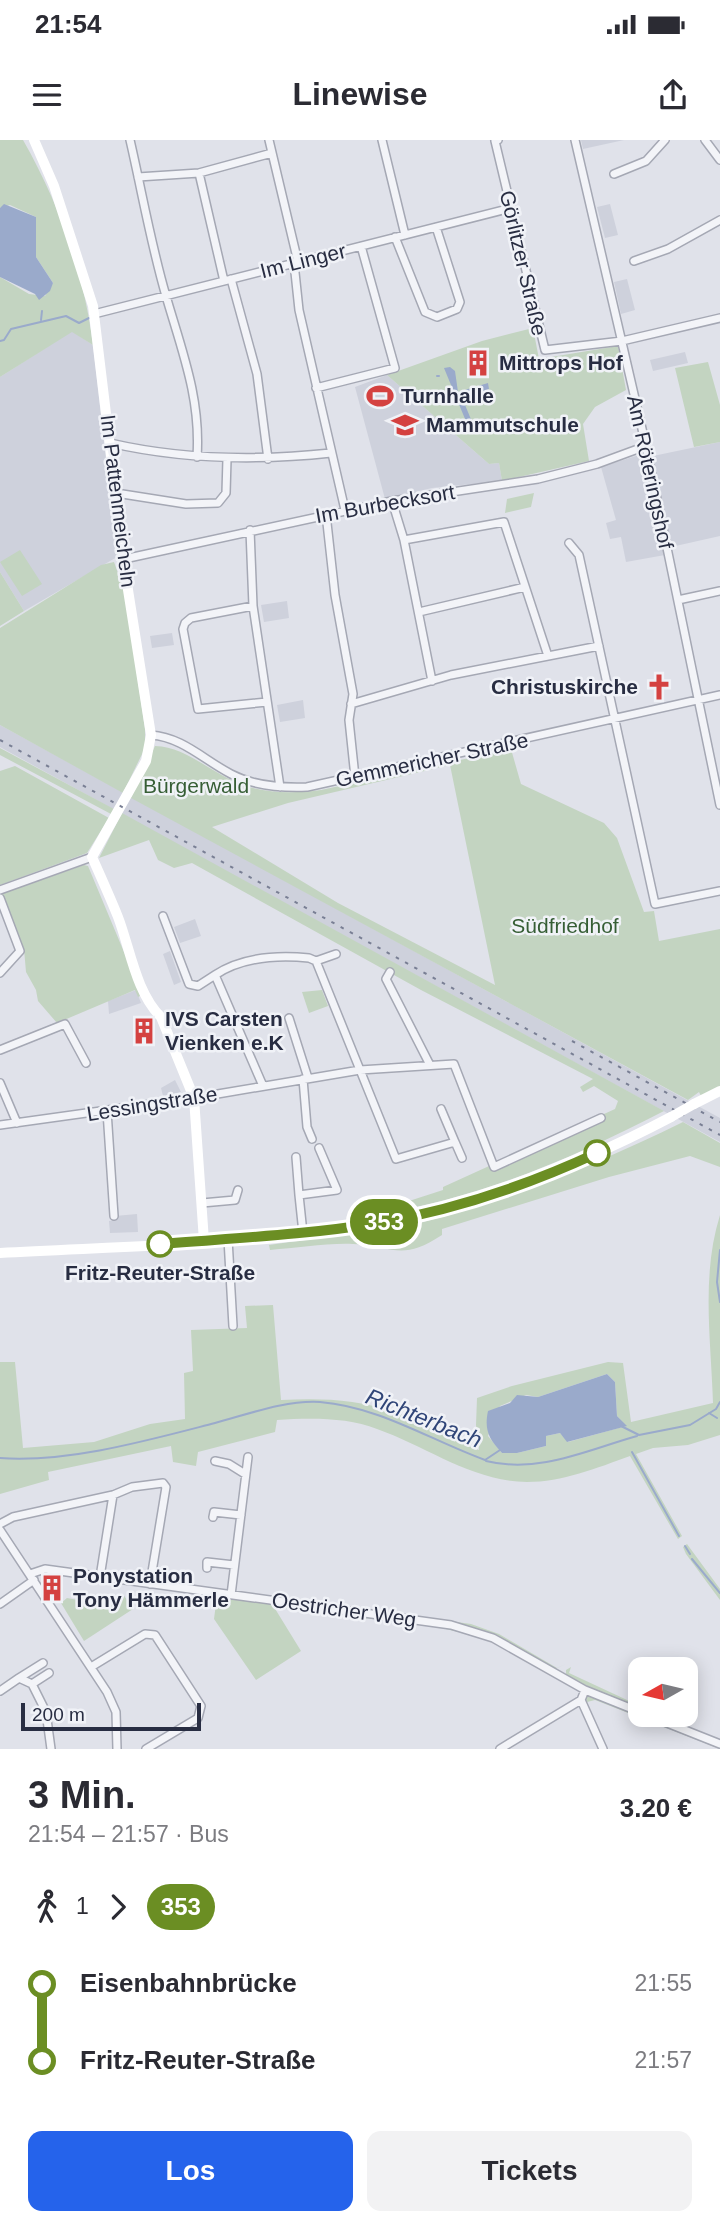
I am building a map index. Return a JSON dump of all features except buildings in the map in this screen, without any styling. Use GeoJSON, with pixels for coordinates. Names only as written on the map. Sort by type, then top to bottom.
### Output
{"type":"FeatureCollection","features":[{"type":"Feature","properties":{"kind":"street","name":"Im Pattenmeicheln"},"geometry":{"type":"LineString","coordinates":[[34,140],[54,186],[94,314],[124,559],[151,735],[146,761],[92,857]]}},
{"type":"Feature","properties":{"kind":"street"},"geometry":{"type":"LineString","coordinates":[[130,140],[166,295],[195,393],[199,433],[197,457]]}},
{"type":"Feature","properties":{"kind":"street"},"geometry":{"type":"LineString","coordinates":[[269,140],[296,263],[297,299],[345,510]]}},
{"type":"Feature","properties":{"kind":"street"},"geometry":{"type":"LineString","coordinates":[[382,140],[405,235]]}},
{"type":"Feature","properties":{"kind":"street","name":"Görlitzer Straße"},"geometry":{"type":"LineString","coordinates":[[496,140],[544,349],[551,351],[622,341]]}},
{"type":"Feature","properties":{"kind":"street","name":"Am Röteringshof"},"geometry":{"type":"LineString","coordinates":[[575,140],[646,446],[720,805]]}},
{"type":"Feature","properties":{"kind":"street"},"geometry":{"type":"LineString","coordinates":[[614,174],[646,161],[665,140]]}},
{"type":"Feature","properties":{"kind":"street"},"geometry":{"type":"LineString","coordinates":[[709,142],[720,160]]}},
{"type":"Feature","properties":{"kind":"street"},"geometry":{"type":"LineString","coordinates":[[138,177],[199,173],[272,153]]}},
{"type":"Feature","properties":{"kind":"street"},"geometry":{"type":"LineString","coordinates":[[199,173],[227,280],[257,374],[268,459]]}},
{"type":"Feature","properties":{"kind":"street","name":"Im Linger"},"geometry":{"type":"LineString","coordinates":[[94,314],[511,208]]}},
{"type":"Feature","properties":{"kind":"street"},"geometry":{"type":"LineString","coordinates":[[635,261],[668,249],[720,220]]}},
{"type":"Feature","properties":{"kind":"street"},"geometry":{"type":"LineString","coordinates":[[395,237],[425,312],[431,317],[439,316],[457,309],[460,302],[436,227]]}},
{"type":"Feature","properties":{"kind":"street"},"geometry":{"type":"LineString","coordinates":[[316,388],[396,368],[361,246]]}},
{"type":"Feature","properties":{"kind":"street"},"geometry":{"type":"LineString","coordinates":[[622,341],[720,318]]}},
{"type":"Feature","properties":{"kind":"street"},"geometry":{"type":"LineString","coordinates":[[110,443],[227,459],[268,459],[331,453]]}},
{"type":"Feature","properties":{"kind":"street","name":"Im Burbecksort"},"geometry":{"type":"LineString","coordinates":[[124,559],[345,510],[538,479],[597,464],[646,446]]}},
{"type":"Feature","properties":{"kind":"street"},"geometry":{"type":"LineString","coordinates":[[116,493],[186,504],[218,503],[226,493],[227,459]]}},
{"type":"Feature","properties":{"kind":"street"},"geometry":{"type":"LineString","coordinates":[[392,501],[404,540],[432,681]]}},
{"type":"Feature","properties":{"kind":"street"},"geometry":{"type":"LineString","coordinates":[[326,514],[335,595],[353,694],[349,720],[355,777]]}},
{"type":"Feature","properties":{"kind":"street"},"geometry":{"type":"LineString","coordinates":[[404,540],[502,521],[548,656]]}},
{"type":"Feature","properties":{"kind":"street"},"geometry":{"type":"LineString","coordinates":[[250,530],[253,606],[280,787]]}},
{"type":"Feature","properties":{"kind":"street"},"geometry":{"type":"LineString","coordinates":[[569,543],[579,555],[655,904],[720,891]]}},
{"type":"Feature","properties":{"kind":"street"},"geometry":{"type":"LineString","coordinates":[[419,612],[526,587]]}},
{"type":"Feature","properties":{"kind":"street"},"geometry":{"type":"LineString","coordinates":[[678,600],[720,591]]}},
{"type":"Feature","properties":{"kind":"street"},"geometry":{"type":"LineString","coordinates":[[253,606],[189,619],[183,626],[198,709],[267,702]]}},
{"type":"Feature","properties":{"kind":"street"},"geometry":{"type":"LineString","coordinates":[[351,704],[432,681],[598,646]]}},
{"type":"Feature","properties":{"kind":"street","name":"Gemmericher Straße"},"geometry":{"type":"LineString","coordinates":[[151,735],[177,741],[239,777],[280,787],[307,787],[720,695]]}},
{"type":"Feature","properties":{"kind":"street"},"geometry":{"type":"LineString","coordinates":[[0,890],[92,857],[153,1010],[161,1017],[194,1098],[204,1241]]}},
{"type":"Feature","properties":{"kind":"street"},"geometry":{"type":"LineString","coordinates":[[0,898],[20,951],[0,973]]}},
{"type":"Feature","properties":{"kind":"street"},"geometry":{"type":"LineString","coordinates":[[163,916],[189,984],[201,985],[235,964],[252,960],[297,957],[316,961],[336,954]]}},
{"type":"Feature","properties":{"kind":"street"},"geometry":{"type":"LineString","coordinates":[[316,961],[396,1158],[455,1142]]}},
{"type":"Feature","properties":{"kind":"street"},"geometry":{"type":"LineString","coordinates":[[390,972],[386,979],[430,1065]]}},
{"type":"Feature","properties":{"kind":"street"},"geometry":{"type":"LineString","coordinates":[[215,975],[263,1086]]}},
{"type":"Feature","properties":{"kind":"street"},"geometry":{"type":"LineString","coordinates":[[289,1018],[306,1079],[307,1126],[312,1139]]}},
{"type":"Feature","properties":{"kind":"street"},"geometry":{"type":"LineString","coordinates":[[0,1050],[65,1024],[86,1063]]}},
{"type":"Feature","properties":{"kind":"street","name":"Lessingstraße"},"geometry":{"type":"LineString","coordinates":[[0,1125],[194,1098],[360,1070],[454,1064],[494,1167],[601,1118]]}},
{"type":"Feature","properties":{"kind":"street"},"geometry":{"type":"LineString","coordinates":[[0,1083],[17,1123]]}},
{"type":"Feature","properties":{"kind":"street"},"geometry":{"type":"LineString","coordinates":[[0,1254],[303,1233],[391,1220],[469,1201],[556,1172],[720,1091]]}},
{"type":"Feature","properties":{"kind":"street"},"geometry":{"type":"LineString","coordinates":[[441,1109],[462,1158]]}},
{"type":"Feature","properties":{"kind":"street"},"geometry":{"type":"LineString","coordinates":[[107,1111],[114,1216]]}},
{"type":"Feature","properties":{"kind":"street"},"geometry":{"type":"LineString","coordinates":[[299,1195],[337,1190],[319,1147]]}},
{"type":"Feature","properties":{"kind":"street"},"geometry":{"type":"LineString","coordinates":[[296,1157],[303,1233]]}},
{"type":"Feature","properties":{"kind":"street"},"geometry":{"type":"LineString","coordinates":[[202,1203],[235,1200],[238,1190]]}},
{"type":"Feature","properties":{"kind":"street"},"geometry":{"type":"LineString","coordinates":[[228,1239],[233,1326]]}},
{"type":"Feature","properties":{"kind":"street"},"geometry":{"type":"LineString","coordinates":[[231,1595],[248,1457]]}},
{"type":"Feature","properties":{"kind":"street"},"geometry":{"type":"LineString","coordinates":[[215,1461],[229,1464],[246,1474]]}},
{"type":"Feature","properties":{"kind":"street"},"geometry":{"type":"LineString","coordinates":[[0,1524],[13,1517],[113,1494],[132,1487],[159,1483],[166,1487],[150,1584]]}},
{"type":"Feature","properties":{"kind":"street"},"geometry":{"type":"LineString","coordinates":[[100,1577],[113,1494]]}},
{"type":"Feature","properties":{"kind":"street"},"geometry":{"type":"LineString","coordinates":[[214,1511],[241,1515]]}},
{"type":"Feature","properties":{"kind":"street"},"geometry":{"type":"LineString","coordinates":[[0,1530],[90,1667],[116,1712],[120,1749]]}},
{"type":"Feature","properties":{"kind":"street"},"geometry":{"type":"LineString","coordinates":[[207,1562],[234,1565]]}},
{"type":"Feature","properties":{"kind":"street","name":"Oestricher Weg"},"geometry":{"type":"LineString","coordinates":[[32,1577],[45,1569],[464,1628],[493,1638],[585,1690],[628,1707]]}},
{"type":"Feature","properties":{"kind":"street"},"geometry":{"type":"LineString","coordinates":[[0,1604],[32,1577]]}},
{"type":"Feature","properties":{"kind":"street"},"geometry":{"type":"LineString","coordinates":[[90,1667],[145,1634],[155,1635],[201,1706],[201,1713],[198,1718],[146,1749]]}},
{"type":"Feature","properties":{"kind":"street"},"geometry":{"type":"LineString","coordinates":[[0,1691],[40,1665],[47,1675],[32,1684]]}},
{"type":"Feature","properties":{"kind":"street"},"geometry":{"type":"LineString","coordinates":[[19,1678],[32,1684],[46,1712],[52,1734],[51,1749]]}},
{"type":"Feature","properties":{"kind":"street"},"geometry":{"type":"LineString","coordinates":[[500,1749],[581,1700],[585,1690]]}},
{"type":"Feature","properties":{"kind":"street"},"geometry":{"type":"LineString","coordinates":[[581,1700],[603,1749]]}},
{"type":"Feature","properties":{"kind":"street"},"geometry":{"type":"LineString","coordinates":[[678,1727],[720,1744]]}},
{"type":"Feature","properties":{"kind":"shaded area"},"geometry":{"type":"Polygon","coordinates":[[[581,140],[624,140],[583,149],[581,140]]]}},
{"type":"Feature","properties":{"kind":"shaded area"},"geometry":{"type":"Polygon","coordinates":[[[610,204],[618,235],[605,238],[597,207],[610,204]]]}},
{"type":"Feature","properties":{"kind":"shaded area"},"geometry":{"type":"Polygon","coordinates":[[[627,279],[635,310],[621,314],[614,282],[627,279]]]}},
{"type":"Feature","properties":{"kind":"shaded area"},"geometry":{"type":"Polygon","coordinates":[[[72,331],[93,345],[117,557],[24,611],[0,572],[0,377],[72,331]]]}},
{"type":"Feature","properties":{"kind":"shaded area"},"geometry":{"type":"Polygon","coordinates":[[[685,352],[688,363],[653,371],[650,360],[685,352]]]}},
{"type":"Feature","properties":{"kind":"shaded area","name":"Mammutschule"},"geometry":{"type":"Polygon","coordinates":[[[387,375],[489,464],[499,463],[502,481],[432,488],[385,499],[355,387],[387,375]]]}},
{"type":"Feature","properties":{"kind":"shaded area"},"geometry":{"type":"Polygon","coordinates":[[[720,442],[720,536],[671,547],[653,456],[720,442]]]}},
{"type":"Feature","properties":{"kind":"shaded area"},"geometry":{"type":"Polygon","coordinates":[[[639,455],[645,456],[665,555],[626,562],[621,537],[610,539],[606,523],[616,520],[601,467],[639,455]]]}},
{"type":"Feature","properties":{"kind":"shaded area"},"geometry":{"type":"Polygon","coordinates":[[[287,601],[289,618],[264,622],[261,605],[287,601]]]}},
{"type":"Feature","properties":{"kind":"shaded area"},"geometry":{"type":"Polygon","coordinates":[[[172,633],[174,645],[152,648],[150,636],[172,633]]]}},
{"type":"Feature","properties":{"kind":"shaded area"},"geometry":{"type":"Polygon","coordinates":[[[303,700],[305,718],[280,722],[277,705],[303,700]]]}},
{"type":"Feature","properties":{"kind":"shaded area"},"geometry":{"type":"Polygon","coordinates":[[[0,725],[720,1118],[720,1142],[0,747],[0,725]]]}},
{"type":"Feature","properties":{"kind":"shaded area"},"geometry":{"type":"Polygon","coordinates":[[[195,919],[201,936],[180,943],[174,927],[195,919]]]}},
{"type":"Feature","properties":{"kind":"shaded area"},"geometry":{"type":"Polygon","coordinates":[[[170,951],[181,982],[174,985],[163,954],[170,951]]]}},
{"type":"Feature","properties":{"kind":"shaded area"},"geometry":{"type":"Polygon","coordinates":[[[136,990],[141,1003],[109,1014],[108,1001],[136,990]]]}},
{"type":"Feature","properties":{"kind":"shaded area"},"geometry":{"type":"Polygon","coordinates":[[[175,1080],[181,1092],[163,1096],[161,1088],[175,1080]]]}},
{"type":"Feature","properties":{"kind":"shaded area"},"geometry":{"type":"Polygon","coordinates":[[[137,1214],[138,1232],[110,1233],[109,1221],[116,1220],[115,1216],[137,1214]]]}},
{"type":"Feature","properties":{"kind":"green space"},"geometry":{"type":"Polygon","coordinates":[[[0,140],[23,140],[48,188],[76,265],[93,345],[72,332],[0,377],[0,277],[29,294],[45,296],[53,283],[36,257],[36,217],[10,205],[0,208],[0,140]]]}},
{"type":"Feature","properties":{"kind":"green space"},"geometry":{"type":"Polygon","coordinates":[[[533,328],[539,359],[618,346],[626,390],[595,407],[583,424],[589,461],[502,481],[499,463],[489,464],[387,375],[482,341],[533,328]]]}},
{"type":"Feature","properties":{"kind":"green space"},"geometry":{"type":"Polygon","coordinates":[[[708,362],[720,405],[720,442],[694,447],[675,368],[708,362]]]}},
{"type":"Feature","properties":{"kind":"green space"},"geometry":{"type":"Polygon","coordinates":[[[534,493],[531,507],[505,513],[507,499],[534,493]]]}},
{"type":"Feature","properties":{"kind":"green space"},"geometry":{"type":"Polygon","coordinates":[[[20,550],[42,584],[22,596],[0,562],[20,550]]]}},
{"type":"Feature","properties":{"kind":"green space"},"geometry":{"type":"Polygon","coordinates":[[[114,562],[125,593],[145,729],[145,748],[123,793],[0,725],[0,628],[101,565],[114,562]]]}},
{"type":"Feature","properties":{"kind":"green space"},"geometry":{"type":"Polygon","coordinates":[[[0,572],[24,611],[0,626],[0,572]]]}},
{"type":"Feature","properties":{"kind":"green space","name":"Südfriedhof"},"geometry":{"type":"Polygon","coordinates":[[[155,746],[175,750],[251,788],[286,792],[321,790],[511,749],[521,784],[604,823],[617,838],[644,912],[654,911],[659,941],[720,929],[720,1086],[701,1096],[699,1092],[688,1100],[131,798],[155,746]],[[450,765],[288,803],[212,827],[338,903],[495,985],[450,765]]]}},
{"type":"Feature","properties":{"kind":"green space"},"geometry":{"type":"Polygon","coordinates":[[[0,748],[114,809],[111,814],[0,755],[0,748]]]}},
{"type":"Feature","properties":{"kind":"green space"},"geometry":{"type":"Polygon","coordinates":[[[15,766],[109,818],[87,853],[0,885],[0,771],[15,766]]]}},
{"type":"Feature","properties":{"kind":"green space"},"geometry":{"type":"Polygon","coordinates":[[[122,813],[664,1111],[541,1168],[477,1191],[411,1208],[409,1201],[443,1190],[443,1187],[615,1109],[618,1101],[594,1086],[583,1092],[580,1087],[593,1079],[421,990],[192,863],[174,868],[158,860],[149,840],[99,858],[122,813]]]}},
{"type":"Feature","properties":{"kind":"green space"},"geometry":{"type":"Polygon","coordinates":[[[84,865],[88,866],[142,995],[138,997],[135,990],[57,1023],[38,1001],[36,990],[26,972],[24,949],[1,894],[84,865]]]}},
{"type":"Feature","properties":{"kind":"green space"},"geometry":{"type":"Polygon","coordinates":[[[322,990],[328,1006],[309,1013],[302,992],[322,990]]]}},
{"type":"Feature","properties":{"kind":"green space"},"geometry":{"type":"Polygon","coordinates":[[[683,1122],[720,1143],[720,1167],[690,1156],[609,1177],[442,1229],[442,1235],[417,1248],[407,1250],[343,1244],[270,1250],[269,1245],[385,1230],[457,1213],[556,1179],[683,1122]]]}},
{"type":"Feature","properties":{"kind":"green space"},"geometry":{"type":"Polygon","coordinates":[[[720,1215],[720,1435],[688,1445],[653,1448],[636,1454],[682,1536],[678,1539],[630,1456],[553,1480],[507,1480],[468,1470],[377,1429],[328,1419],[277,1420],[275,1432],[198,1452],[196,1466],[173,1462],[171,1446],[48,1472],[49,1480],[0,1494],[0,1362],[15,1362],[23,1448],[94,1442],[150,1424],[185,1419],[184,1373],[193,1371],[191,1330],[247,1328],[245,1306],[273,1305],[281,1400],[338,1400],[367,1404],[406,1416],[479,1450],[477,1398],[512,1386],[608,1362],[623,1363],[631,1422],[713,1403],[709,1284],[714,1238],[720,1215]],[[607,1374],[538,1397],[526,1395],[500,1406],[488,1436],[502,1453],[517,1453],[546,1446],[546,1436],[560,1433],[568,1442],[626,1426],[617,1416],[615,1382],[607,1374]]]}},
{"type":"Feature","properties":{"kind":"green space"},"geometry":{"type":"Polygon","coordinates":[[[687,1544],[720,1589],[720,1600],[686,1554],[683,1547],[687,1544]]]}},
{"type":"Feature","properties":{"kind":"green space"},"geometry":{"type":"Polygon","coordinates":[[[123,1594],[133,1609],[84,1641],[61,1603],[67,1598],[106,1605],[123,1594]]]}},
{"type":"Feature","properties":{"kind":"green space"},"geometry":{"type":"Polygon","coordinates":[[[258,1594],[471,1624],[499,1634],[557,1668],[566,1664],[553,1670],[478,1630],[258,1597],[258,1594]]]}},
{"type":"Feature","properties":{"kind":"green space"},"geometry":{"type":"Polygon","coordinates":[[[217,1596],[450,1626],[476,1636],[437,1627],[274,1607],[301,1651],[256,1680],[214,1619],[217,1596]]]}},
{"type":"Feature","properties":{"kind":"green space"},"geometry":{"type":"Polygon","coordinates":[[[571,1667],[569,1673],[628,1700],[628,1704],[566,1676],[566,1670],[571,1667]]]}},
{"type":"Feature","properties":{"kind":"green space"},"geometry":{"type":"Polygon","coordinates":[[[591,1695],[628,1710],[628,1713],[595,1700],[587,1702],[589,1710],[584,1702],[585,1697],[591,1695]]]}},
{"type":"Feature","properties":{"kind":"green space"},"geometry":{"type":"Polygon","coordinates":[[[664,1727],[672,1727],[720,1746],[720,1749],[664,1727]]]}},
{"type":"Feature","properties":{"kind":"water"},"geometry":{"type":"Polygon","coordinates":[[[4,204],[36,217],[36,257],[53,283],[50,291],[39,300],[35,294],[0,277],[0,208],[4,204]]]}},
{"type":"Feature","properties":{"kind":"water"},"geometry":{"type":"Polygon","coordinates":[[[450,367],[455,371],[458,392],[488,383],[489,389],[463,400],[475,429],[470,431],[444,368],[450,367]]]}},
{"type":"Feature","properties":{"kind":"water"},"geometry":{"type":"Polygon","coordinates":[[[607,1374],[615,1382],[617,1416],[627,1426],[567,1442],[560,1433],[546,1436],[546,1446],[517,1453],[502,1453],[491,1439],[487,1429],[488,1411],[510,1403],[517,1395],[538,1397],[607,1374]]]}},
{"type":"Feature","properties":{"kind":"waterway"},"geometry":{"type":"LineString","coordinates":[[41,320],[42,311]]}},
{"type":"Feature","properties":{"kind":"waterway"},"geometry":{"type":"LineString","coordinates":[[0,341],[4,340],[11,329],[66,316],[79,323],[89,318]]}},
{"type":"Feature","properties":{"kind":"waterway","name":"Richterbach"},"geometry":{"type":"LineString","coordinates":[[720,1250],[717,1282],[720,1302]]}},
{"type":"Feature","properties":{"kind":"waterway","name":"Richterbach"},"geometry":{"type":"LineString","coordinates":[[0,1458],[26,1459],[81,1454],[163,1436],[267,1408],[307,1402],[363,1410],[485,1460],[500,1450]]}},
{"type":"Feature","properties":{"kind":"waterway","name":"Richterbach"},"geometry":{"type":"LineString","coordinates":[[621,1426],[639,1435],[690,1425],[716,1409],[720,1402]]}},
{"type":"Feature","properties":{"kind":"waterway","name":"Richterbach"},"geometry":{"type":"LineString","coordinates":[[709,1413],[717,1418]]}},
{"type":"Feature","properties":{"kind":"waterway"},"geometry":{"type":"LineString","coordinates":[[486,1461],[525,1465],[563,1459],[637,1436]]}},
{"type":"Feature","properties":{"kind":"waterway"},"geometry":{"type":"LineString","coordinates":[[632,1452],[679,1536]]}},
{"type":"Feature","properties":{"kind":"waterway"},"geometry":{"type":"LineString","coordinates":[[685,1546],[690,1554]]}},
{"type":"Feature","properties":{"kind":"waterway"},"geometry":{"type":"LineString","coordinates":[[692,1559],[720,1593]]}},
{"type":"Feature","properties":{"kind":"railway"},"geometry":{"type":"LineString","coordinates":[[0,740],[720,1135]]}},
{"type":"Feature","properties":{"kind":"railway"},"geometry":{"type":"LineString","coordinates":[[572,1041],[720,1122]]}},
{"type":"Feature","properties":{"kind":"bus line","name":"353"},"geometry":{"type":"LineString","coordinates":[[160,1244],[275,1236],[379,1223],[469,1201],[556,1172],[597,1153]]}},
{"type":"Feature","properties":{"kind":"place","name":"Mittrops Hof"},"geometry":{"type":"Point","coordinates":[478,363]}},
{"type":"Feature","properties":{"kind":"place","name":"Turnhalle"},"geometry":{"type":"Point","coordinates":[380,396]}},
{"type":"Feature","properties":{"kind":"place","name":"Mammutschule"},"geometry":{"type":"Point","coordinates":[405,425]}},
{"type":"Feature","properties":{"kind":"place","name":"Christuskirche"},"geometry":{"type":"Point","coordinates":[659,687]}},
{"type":"Feature","properties":{"kind":"place","name":"IVS Carsten Vienken e.K"},"geometry":{"type":"Point","coordinates":[144,1031]}},
{"type":"Feature","properties":{"kind":"place","name":"Fritz-Reuter-Straße"},"geometry":{"type":"Point","coordinates":[160,1244]}},
{"type":"Feature","properties":{"kind":"place","name":"Ponystation Tony Hämmerle"},"geometry":{"type":"Point","coordinates":[52,1588]}},
{"type":"Feature","properties":{"kind":"park label","name":"Bürgerwald"},"geometry":{"type":"Point","coordinates":[196,786]}}]}
